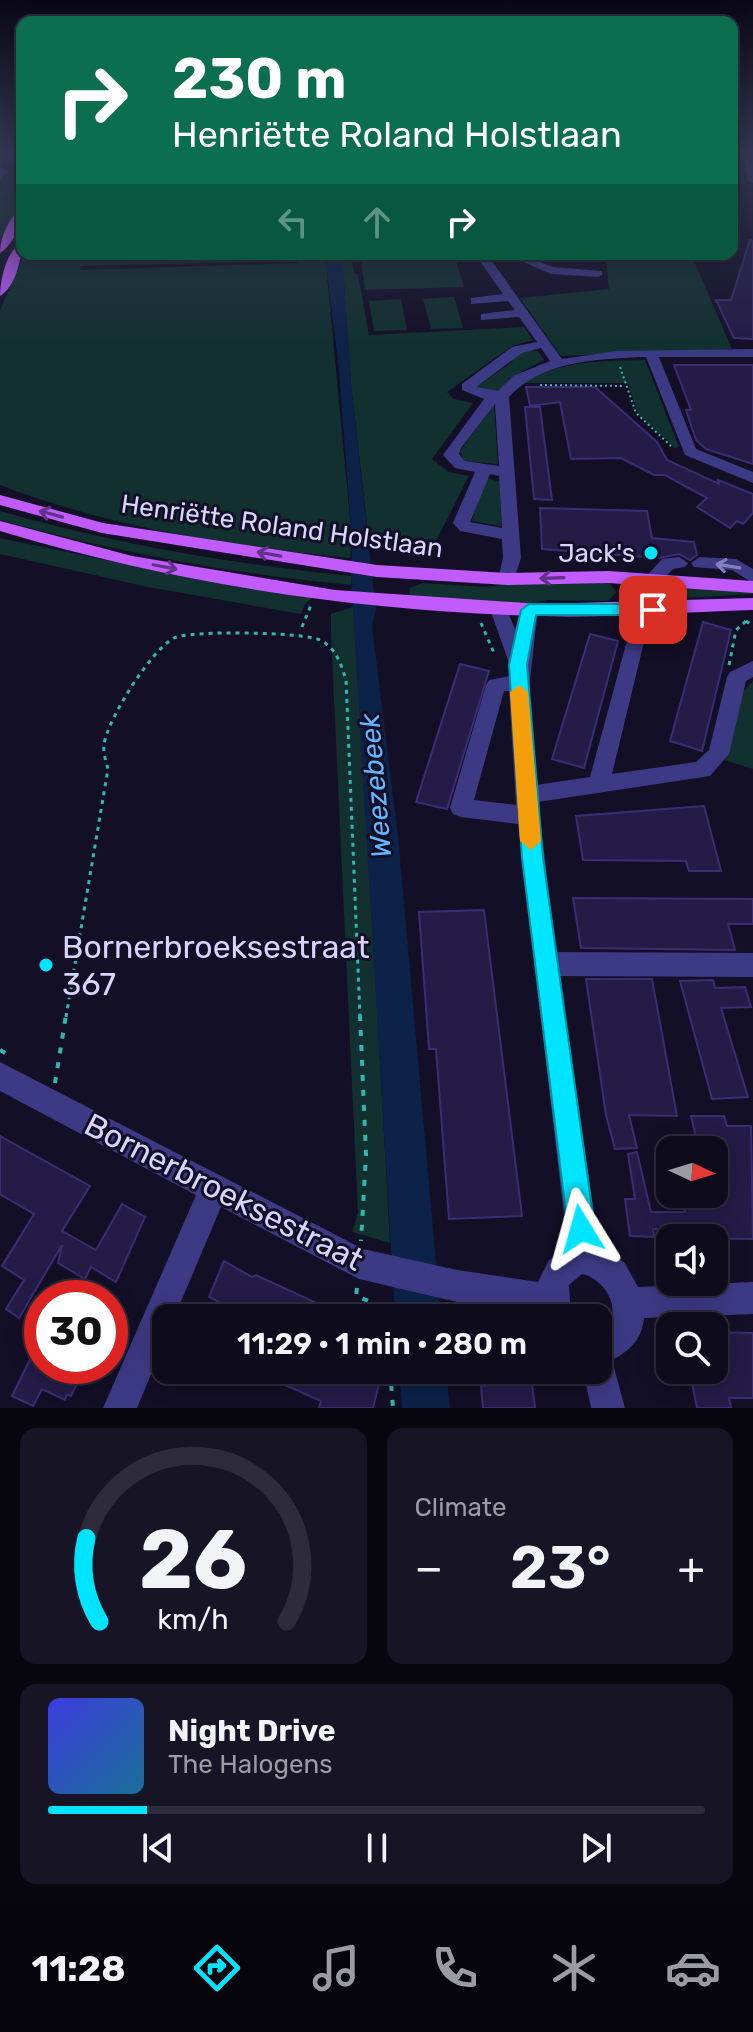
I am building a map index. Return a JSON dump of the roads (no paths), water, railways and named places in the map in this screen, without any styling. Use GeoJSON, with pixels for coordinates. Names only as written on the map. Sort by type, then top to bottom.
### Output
{"type":"FeatureCollection","features":[{"type":"Feature","properties":{"kind":"main road"},"geometry":{"type":"LineString","coordinates":[[0,250],[16,222]]}},
{"type":"Feature","properties":{"kind":"main road"},"geometry":{"type":"LineString","coordinates":[[0,292],[16,258]]}},
{"type":"Feature","properties":{"kind":"main road","name":"Henriëtte Roland Holstlaan"},"geometry":{"type":"LineString","coordinates":[[0,500],[102,528],[346,567],[515,579],[653,579],[752,600]]}},
{"type":"Feature","properties":{"kind":"main road","name":"Henriëtte Roland Holstlaan"},"geometry":{"type":"LineString","coordinates":[[0,526],[134,561],[250,584],[348,596],[529,610],[588,610],[752,600]]}},
{"type":"Feature","properties":{"kind":"main road"},"geometry":{"type":"LineString","coordinates":[[409,602],[402,592],[403,584],[430,575]]}},
{"type":"Feature","properties":{"kind":"main road"},"geometry":{"type":"LineString","coordinates":[[588,610],[616,605],[624,599],[623,587],[608,577]]}},
{"type":"Feature","properties":{"kind":"street"},"geometry":{"type":"LineString","coordinates":[[485,260],[557,361]]}},
{"type":"Feature","properties":{"kind":"street"},"geometry":{"type":"LineString","coordinates":[[528,260],[551,270],[598,273]]}},
{"type":"Feature","properties":{"kind":"street"},"geometry":{"type":"LineString","coordinates":[[475,301],[511,297]]}},
{"type":"Feature","properties":{"kind":"street"},"geometry":{"type":"LineString","coordinates":[[485,317],[522,313]]}},
{"type":"Feature","properties":{"kind":"street"},"geometry":{"type":"LineString","coordinates":[[501,392],[471,392],[467,387],[517,350],[543,344]]}},
{"type":"Feature","properties":{"kind":"street"},"geometry":{"type":"LineString","coordinates":[[506,472],[460,465],[451,455],[454,447],[501,392],[532,369],[557,361],[617,356],[753,353]]}},
{"type":"Feature","properties":{"kind":"street"},"geometry":{"type":"LineString","coordinates":[[651,354],[690,452],[753,478]]}},
{"type":"Feature","properties":{"kind":"street"},"geometry":{"type":"LineString","coordinates":[[501,392],[515,579]]}},
{"type":"Feature","properties":{"kind":"street"},"geometry":{"type":"LineString","coordinates":[[484,469],[461,523],[511,546]]}},
{"type":"Feature","properties":{"kind":"street"},"geometry":{"type":"LineString","coordinates":[[653,579],[668,563],[679,563]]}},
{"type":"Feature","properties":{"kind":"street"},"geometry":{"type":"LineString","coordinates":[[700,563],[736,565],[753,577]]}},
{"type":"Feature","properties":{"kind":"street"},"geometry":{"type":"LineString","coordinates":[[499,609],[518,673],[527,806],[545,964],[585,1259]]}},
{"type":"Feature","properties":{"kind":"street"},"geometry":{"type":"LineString","coordinates":[[518,673],[529,610]]}},
{"type":"Feature","properties":{"kind":"street"},"geometry":{"type":"LineString","coordinates":[[599,783],[635,642]]}},
{"type":"Feature","properties":{"kind":"street"},"geometry":{"type":"LineString","coordinates":[[518,673],[496,685],[461,808],[527,806],[599,783],[702,770],[719,754],[737,677],[753,668]]}},
{"type":"Feature","properties":{"kind":"street"},"geometry":{"type":"LineString","coordinates":[[545,964],[753,965]]}},
{"type":"Feature","properties":{"kind":"street","name":"Bornerbroeksestraat"},"geometry":{"type":"LineString","coordinates":[[0,1076],[366,1267],[532,1304]]}},
{"type":"Feature","properties":{"kind":"street"},"geometry":{"type":"LineString","coordinates":[[120,1408],[214,1188]]}},
{"type":"Feature","properties":{"kind":"street"},"geometry":{"type":"LineString","coordinates":[[553,1304],[553,1283],[560,1270],[571,1261],[585,1259],[600,1262],[613,1272],[629,1303],[628,1321],[622,1337],[612,1346]]}},
{"type":"Feature","properties":{"kind":"street"},"geometry":{"type":"LineString","coordinates":[[629,1303],[753,1298]]}},
{"type":"Feature","properties":{"kind":"street"},"geometry":{"type":"LineString","coordinates":[[602,1384],[608,1408]]}},
{"type":"Feature","properties":{"kind":"water","name":"Weezebeek"},"geometry":{"type":"Polygon","coordinates":[[[326,260],[342,260],[351,384],[376,610],[372,626],[398,836],[440,1304],[394,1304],[351,576],[352,539],[339,370],[326,260]]]}},
{"type":"Feature","properties":{"kind":"water"},"geometry":{"type":"Polygon","coordinates":[[[400,1384],[447,1384],[450,1408],[402,1408],[400,1384]]]}},
{"type":"Feature","properties":{"kind":"place","name":"Jack's"},"geometry":{"type":"Point","coordinates":[651,553]}},
{"type":"Feature","properties":{"kind":"place","name":"Bornerbroeksestraat 367"},"geometry":{"type":"Point","coordinates":[46,965]}}]}
